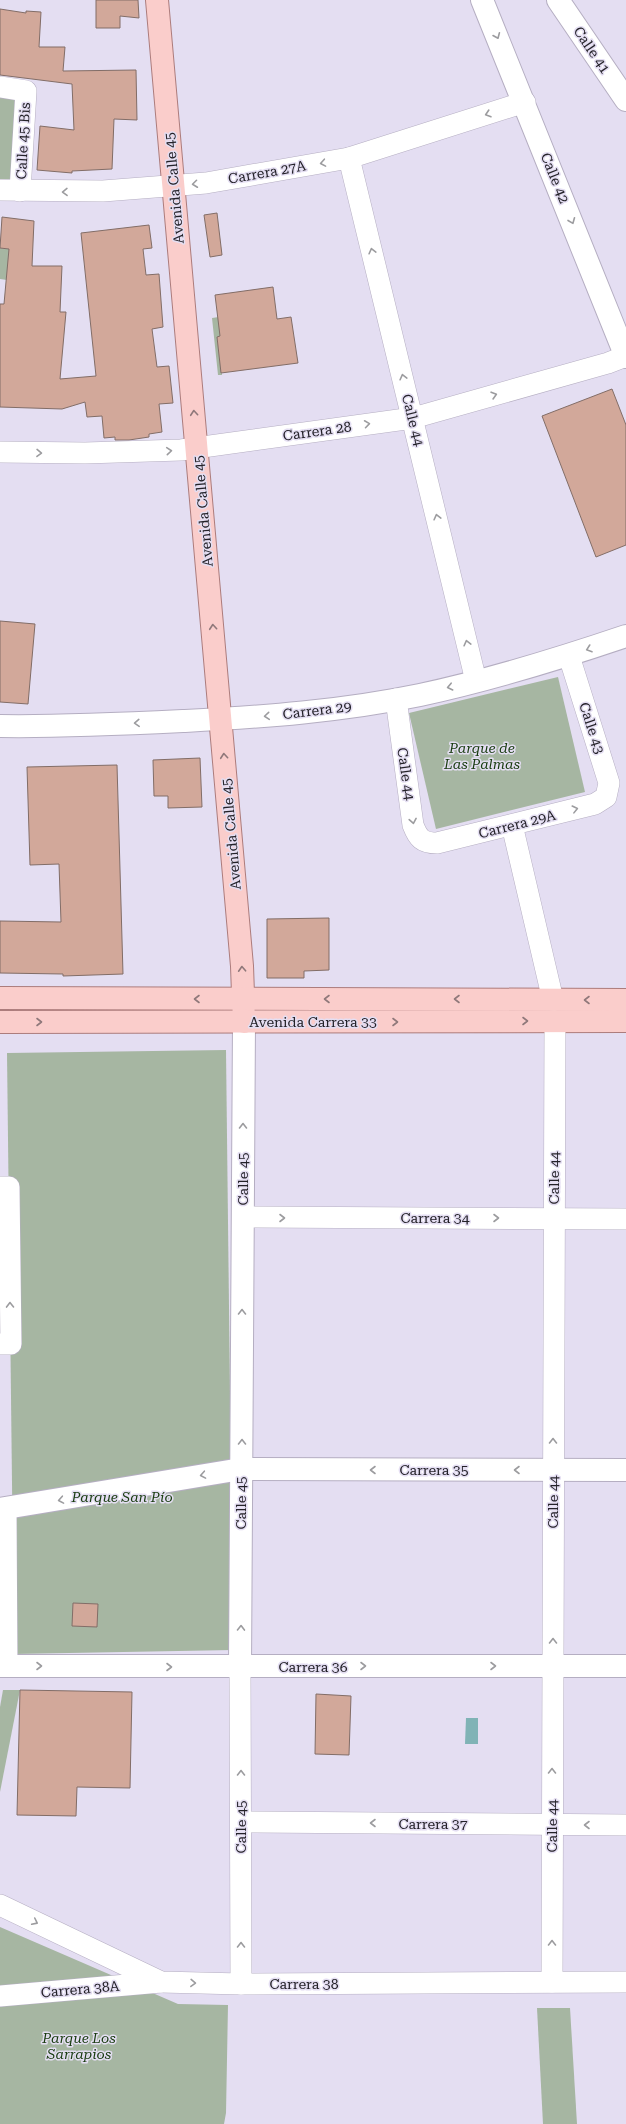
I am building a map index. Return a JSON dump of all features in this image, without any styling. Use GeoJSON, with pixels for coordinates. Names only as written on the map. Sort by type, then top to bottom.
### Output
{"type":"FeatureCollection","features":[{"type":"Feature","properties":{"kind":"main road","name":"Avenida Calle 45"},"geometry":{"type":"LineString","coordinates":[[157,0],[244,999],[244,1022]]}},
{"type":"Feature","properties":{"kind":"main road","name":"Avenida Carrera 33"},"geometry":{"type":"LineString","coordinates":[[0,998],[244,999],[554,1010],[626,1020]]}},
{"type":"Feature","properties":{"kind":"main road","name":"Avenida Carrera 33"},"geometry":{"type":"LineString","coordinates":[[0,1022],[244,1022],[554,1010],[626,1000]]}},
{"type":"Feature","properties":{"kind":"street","name":"Calle 42"},"geometry":{"type":"LineString","coordinates":[[482,0],[525,102],[626,356]]}},
{"type":"Feature","properties":{"kind":"street","name":"Calle 41"},"geometry":{"type":"LineString","coordinates":[[558,0],[619,78],[626,100]]}},
{"type":"Feature","properties":{"kind":"street","name":"Calle 45 Bis"},"geometry":{"type":"LineString","coordinates":[[0,87],[26,91],[10,190]]}},
{"type":"Feature","properties":{"kind":"street","name":"Carrera 27A"},"geometry":{"type":"LineString","coordinates":[[10,190],[103,191],[174,186],[349,158],[525,102]]}},
{"type":"Feature","properties":{"kind":"street","name":"Calle 44"},"geometry":{"type":"LineString","coordinates":[[349,158],[476,681]]}},
{"type":"Feature","properties":{"kind":"street","name":"Carrera 28"},"geometry":{"type":"LineString","coordinates":[[0,452],[158,452],[413,418],[626,356]]}},
{"type":"Feature","properties":{"kind":"street","name":"Carrera 29"},"geometry":{"type":"LineString","coordinates":[[0,726],[100,725],[267,716],[396,699],[476,681],[569,656],[626,636]]}},
{"type":"Feature","properties":{"kind":"street","name":"Calle 43"},"geometry":{"type":"LineString","coordinates":[[569,656],[608,778],[608,793],[604,800]]}},
{"type":"Feature","properties":{"kind":"street","name":"Calle 44"},"geometry":{"type":"LineString","coordinates":[[396,699],[413,825],[420,839],[428,843]]}},
{"type":"Feature","properties":{"kind":"street","name":"Carrera 29A"},"geometry":{"type":"LineString","coordinates":[[428,843],[437,843],[512,825],[594,804],[604,800]]}},
{"type":"Feature","properties":{"kind":"street","name":"Calle 44"},"geometry":{"type":"LineString","coordinates":[[512,825],[554,1010],[552,1982]]}},
{"type":"Feature","properties":{"kind":"street","name":"Calle 45"},"geometry":{"type":"LineString","coordinates":[[241,1984],[240,1666],[244,1022]]}},
{"type":"Feature","properties":{"kind":"street"},"geometry":{"type":"LineString","coordinates":[[4,1187],[5,1344]]}},
{"type":"Feature","properties":{"kind":"street","name":"Carrera 34"},"geometry":{"type":"LineString","coordinates":[[243,1217],[626,1219]]}},
{"type":"Feature","properties":{"kind":"street","name":"Carrera 35"},"geometry":{"type":"LineString","coordinates":[[3,1509],[241,1469],[626,1470]]}},
{"type":"Feature","properties":{"kind":"street"},"geometry":{"type":"LineString","coordinates":[[3,1509],[3,1666]]}},
{"type":"Feature","properties":{"kind":"street","name":"Carrera 36"},"geometry":{"type":"LineString","coordinates":[[3,1666],[626,1666]]}},
{"type":"Feature","properties":{"kind":"street","name":"Carrera 37"},"geometry":{"type":"LineString","coordinates":[[241,1822],[626,1825]]}},
{"type":"Feature","properties":{"kind":"street","name":"Carrera 38"},"geometry":{"type":"LineString","coordinates":[[0,1905],[161,1982],[241,1984],[626,1982]]}},
{"type":"Feature","properties":{"kind":"street","name":"Carrera 38A"},"geometry":{"type":"LineString","coordinates":[[0,1996],[161,1982]]}},
{"type":"Feature","properties":{"kind":"green space"},"geometry":{"type":"Polygon","coordinates":[[[0,92],[23,95],[16,185],[0,183],[0,92]]]}},
{"type":"Feature","properties":{"kind":"green space"},"geometry":{"type":"Polygon","coordinates":[[[0,248],[10,249],[7,280],[0,279],[0,248]]]}},
{"type":"Feature","properties":{"kind":"green space"},"geometry":{"type":"Polygon","coordinates":[[[232,315],[232,335],[217,337],[222,375],[218,375],[212,318],[232,315]]]}},
{"type":"Feature","properties":{"kind":"green space","name":"Parque de Las Palmas"},"geometry":{"type":"Polygon","coordinates":[[[558,677],[585,792],[436,829],[409,713],[558,677]]]}},
{"type":"Feature","properties":{"kind":"green space","name":"Parque San Pío"},"geometry":{"type":"Polygon","coordinates":[[[226,1050],[233,1650],[14,1654],[7,1053],[226,1050]]]}},
{"type":"Feature","properties":{"kind":"green space"},"geometry":{"type":"Polygon","coordinates":[[[3,1690],[20,1690],[0,1792],[0,1707],[3,1690]]]}},
{"type":"Feature","properties":{"kind":"green space","name":"Parque Los Sarrapios"},"geometry":{"type":"Polygon","coordinates":[[[0,1927],[178,2004],[228,2005],[226,2113],[224,2124],[0,2124],[0,1927]]]}},
{"type":"Feature","properties":{"kind":"green space"},"geometry":{"type":"Polygon","coordinates":[[[537,2008],[570,2008],[577,2124],[543,2124],[537,2008]]]}},
{"type":"Feature","properties":{"kind":"shaded area"},"geometry":{"type":"Polygon","coordinates":[[[466,1718],[478,1718],[478,1744],[465,1744],[466,1718]]]}},
{"type":"Feature","properties":{"kind":"building"},"geometry":{"type":"Polygon","coordinates":[[[96,0],[138,0],[139,18],[120,16],[120,28],[96,28],[96,0]]]}},
{"type":"Feature","properties":{"kind":"building"},"geometry":{"type":"Polygon","coordinates":[[[0,9],[26,13],[26,11],[41,12],[39,47],[65,47],[63,71],[136,70],[137,120],[114,119],[112,169],[72,171],[72,173],[37,170],[40,126],[74,130],[72,84],[0,75],[0,9]]]}},
{"type":"Feature","properties":{"kind":"building"},"geometry":{"type":"Polygon","coordinates":[[[217,213],[222,255],[210,257],[204,215],[217,213]]]}},
{"type":"Feature","properties":{"kind":"building"},"geometry":{"type":"Polygon","coordinates":[[[2,217],[34,221],[32,266],[62,266],[60,312],[66,312],[60,379],[96,376],[81,233],[149,225],[152,248],[143,249],[146,275],[159,274],[163,327],[152,329],[157,367],[169,366],[173,403],[159,404],[162,432],[149,434],[149,437],[129,440],[115,440],[115,437],[104,438],[102,416],[87,417],[85,402],[62,409],[0,407],[0,304],[4,304],[9,249],[0,248],[2,217]]]}},
{"type":"Feature","properties":{"kind":"building"},"geometry":{"type":"Polygon","coordinates":[[[273,287],[277,319],[291,317],[298,363],[221,373],[217,337],[220,336],[215,295],[273,287]]]}},
{"type":"Feature","properties":{"kind":"building"},"geometry":{"type":"Polygon","coordinates":[[[612,389],[626,425],[626,545],[596,557],[542,416],[612,389]]]}},
{"type":"Feature","properties":{"kind":"building"},"geometry":{"type":"Polygon","coordinates":[[[0,621],[35,624],[28,704],[0,702],[0,621]]]}},
{"type":"Feature","properties":{"kind":"building"},"geometry":{"type":"Polygon","coordinates":[[[200,758],[202,807],[168,808],[168,796],[154,796],[153,760],[200,758]]]}},
{"type":"Feature","properties":{"kind":"building"},"geometry":{"type":"Polygon","coordinates":[[[117,765],[123,974],[63,976],[63,974],[0,973],[0,921],[61,922],[59,864],[30,865],[27,767],[117,765]]]}},
{"type":"Feature","properties":{"kind":"building"},"geometry":{"type":"Polygon","coordinates":[[[329,918],[329,970],[304,971],[304,978],[267,978],[267,919],[329,918]]]}},
{"type":"Feature","properties":{"kind":"building"},"geometry":{"type":"Polygon","coordinates":[[[73,1603],[98,1604],[97,1627],[72,1626],[73,1603]]]}},
{"type":"Feature","properties":{"kind":"building"},"geometry":{"type":"Polygon","coordinates":[[[20,1690],[132,1692],[130,1788],[77,1787],[76,1816],[17,1815],[20,1690]]]}},
{"type":"Feature","properties":{"kind":"building"},"geometry":{"type":"Polygon","coordinates":[[[316,1694],[351,1696],[349,1755],[315,1754],[316,1694]]]}}]}
